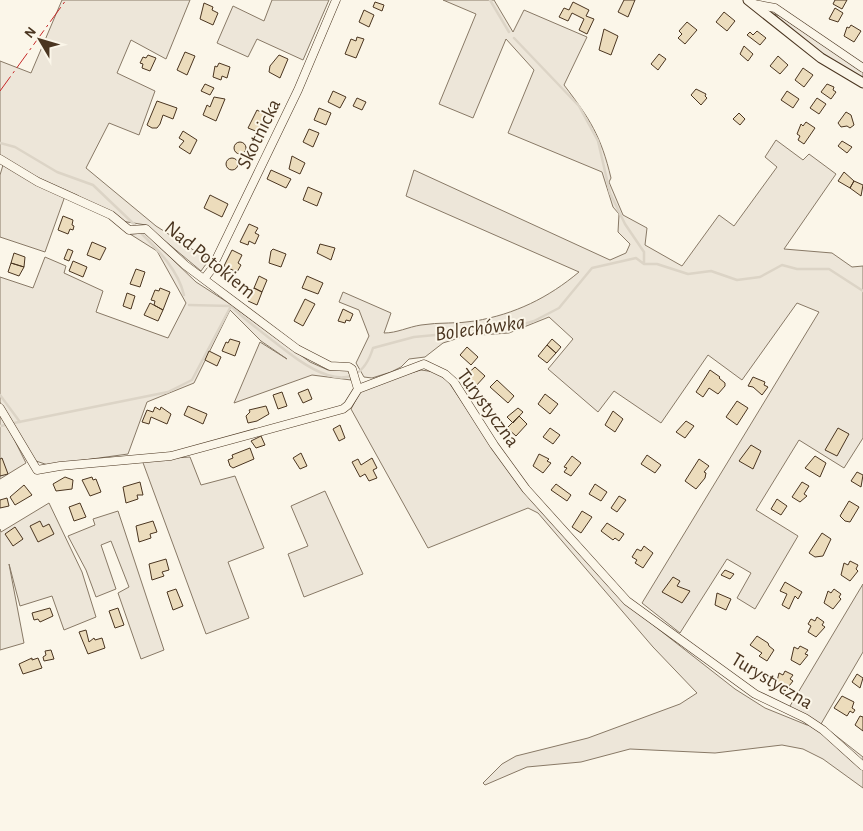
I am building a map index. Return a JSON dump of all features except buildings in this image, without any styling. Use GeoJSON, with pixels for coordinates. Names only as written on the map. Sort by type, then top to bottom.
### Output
{"type":"FeatureCollection","features":[{"type":"Feature","properties":{"kind":"street","name":"Skotnicka"},"geometry":{"type":"LineString","coordinates":[[204,279],[211,270],[293,101],[336,0]]}},
{"type":"Feature","properties":{"kind":"street"},"geometry":{"type":"LineString","coordinates":[[751,2],[775,8],[863,68]]}},
{"type":"Feature","properties":{"kind":"street"},"geometry":{"type":"LineString","coordinates":[[751,2],[821,58],[863,84]]}},
{"type":"Feature","properties":{"kind":"street","name":"Nad Potokiem"},"geometry":{"type":"LineString","coordinates":[[0,160],[38,182],[110,215],[127,229],[133,231],[146,229],[204,279],[297,349],[330,366],[349,366],[353,371],[357,385]]}},
{"type":"Feature","properties":{"kind":"street","name":"Turystyczna"},"geometry":{"type":"LineString","coordinates":[[357,385],[424,364],[445,374],[454,382],[494,445],[526,488],[627,601],[755,694],[805,718],[823,730],[863,766]]}},
{"type":"Feature","properties":{"kind":"street"},"geometry":{"type":"LineString","coordinates":[[0,408],[36,470],[60,466],[172,456],[207,448],[239,436],[343,409],[348,406],[357,385]]}},
{"type":"Feature","properties":{"kind":"shaded area"},"geometry":{"type":"Polygon","coordinates":[[[62,0],[190,0],[166,59],[131,40],[117,73],[155,91],[139,135],[109,123],[86,168],[156,226],[209,260],[201,271],[146,225],[121,221],[77,195],[26,172],[0,156],[0,61],[31,73],[62,0]]]}},
{"type":"Feature","properties":{"kind":"shaded area"},"geometry":{"type":"Polygon","coordinates":[[[272,0],[329,0],[303,60],[257,39],[248,57],[217,43],[233,6],[264,21],[272,0]]]}},
{"type":"Feature","properties":{"kind":"shaded area"},"geometry":{"type":"Polygon","coordinates":[[[443,0],[494,0],[513,32],[524,10],[587,37],[564,85],[588,118],[599,139],[611,178],[609,182],[623,215],[647,228],[645,245],[682,266],[719,215],[734,226],[777,167],[765,157],[776,140],[803,160],[809,154],[836,174],[784,249],[832,253],[852,267],[863,266],[863,438],[844,468],[799,440],[756,510],[798,536],[755,609],[737,598],[751,573],[727,559],[680,633],[642,603],[819,312],[797,303],[742,380],[708,355],[661,423],[614,391],[598,412],[548,369],[573,339],[549,317],[509,333],[465,336],[443,343],[425,357],[409,359],[401,367],[372,378],[364,377],[356,363],[369,336],[359,310],[339,302],[343,292],[391,313],[384,333],[389,333],[421,325],[469,322],[504,314],[543,297],[579,272],[406,196],[414,170],[610,260],[626,253],[630,244],[618,232],[619,214],[613,207],[602,172],[508,133],[534,70],[506,39],[473,118],[439,104],[476,14],[443,0]]]}},
{"type":"Feature","properties":{"kind":"shaded area"},"geometry":{"type":"Polygon","coordinates":[[[774,14],[780,16],[863,72],[863,80],[823,56],[774,14]]]}},
{"type":"Feature","properties":{"kind":"shaded area"},"geometry":{"type":"Polygon","coordinates":[[[3,165],[65,196],[45,252],[0,237],[0,175],[3,165]]]}},
{"type":"Feature","properties":{"kind":"shaded area"},"geometry":{"type":"Polygon","coordinates":[[[145,233],[196,282],[310,362],[328,370],[348,369],[351,380],[312,375],[234,403],[260,342],[287,359],[261,341],[230,310],[194,383],[147,402],[128,454],[48,465],[33,460],[9,429],[26,463],[0,479],[0,413],[10,420],[0,402],[0,277],[33,288],[45,257],[66,266],[64,273],[103,291],[96,312],[168,338],[186,303],[157,251],[130,234],[145,233]]]}},
{"type":"Feature","properties":{"kind":"shaded area"},"geometry":{"type":"Polygon","coordinates":[[[421,370],[435,372],[448,381],[500,459],[629,606],[735,689],[765,708],[807,725],[819,724],[793,710],[790,706],[863,584],[863,652],[821,724],[863,757],[863,788],[823,759],[803,749],[782,745],[715,753],[630,749],[581,762],[527,767],[485,785],[483,783],[502,764],[516,756],[588,738],[680,704],[697,693],[653,647],[538,513],[528,508],[428,548],[351,409],[358,396],[359,388],[421,370]]]}},
{"type":"Feature","properties":{"kind":"shaded area"},"geometry":{"type":"Polygon","coordinates":[[[190,457],[201,485],[235,476],[264,548],[228,562],[249,618],[206,634],[142,460],[190,457]]]}},
{"type":"Feature","properties":{"kind":"shaded area"},"geometry":{"type":"Polygon","coordinates":[[[325,491],[363,574],[304,597],[288,554],[308,546],[291,506],[325,491]]]}},
{"type":"Feature","properties":{"kind":"shaded area"},"geometry":{"type":"Polygon","coordinates":[[[49,503],[82,572],[96,617],[64,630],[52,596],[20,606],[9,564],[24,643],[0,650],[0,529],[1,532],[49,503]]]}},
{"type":"Feature","properties":{"kind":"shaded area"},"geometry":{"type":"Polygon","coordinates":[[[118,511],[164,650],[141,659],[118,593],[129,587],[111,541],[101,545],[116,589],[96,597],[86,570],[68,536],[95,525],[93,519],[118,511]]]}},
{"type":"Feature","properties":{"kind":"waterway"},"geometry":{"type":"LineString","coordinates":[[490,0],[509,32]]}},
{"type":"Feature","properties":{"kind":"waterway"},"geometry":{"type":"LineString","coordinates":[[514,38],[579,106],[598,141],[610,193],[625,224],[644,252],[644,264]]}},
{"type":"Feature","properties":{"kind":"waterway","name":"Bolechówka"},"geometry":{"type":"LineString","coordinates":[[0,143],[15,147],[57,172],[93,185],[137,227]]}},
{"type":"Feature","properties":{"kind":"waterway","name":"Bolechówka"},"geometry":{"type":"LineString","coordinates":[[141,233],[173,269],[184,295]]}},
{"type":"Feature","properties":{"kind":"waterway","name":"Bolechówka"},"geometry":{"type":"LineString","coordinates":[[189,305],[231,306],[251,324],[297,359],[327,375],[341,377],[354,375],[365,366],[373,348],[414,337],[510,328],[534,321],[559,308],[592,268],[636,258],[644,264],[657,264],[688,274],[711,271],[737,280],[760,277],[782,265],[797,269],[829,269],[863,291]]}},
{"type":"Feature","properties":{"kind":"waterway"},"geometry":{"type":"LineString","coordinates":[[14,423],[168,392],[192,380],[231,306]]}},
{"type":"Feature","properties":{"kind":"waterway"},"geometry":{"type":"LineString","coordinates":[[0,395],[20,422]]}},
{"type":"Feature","properties":{"kind":"waterway"},"geometry":{"type":"LineString","coordinates":[[0,426],[6,425]]}},
{"type":"Feature","properties":{"kind":"power"},"geometry":{"type":"LineString","coordinates":[[0,91],[66,0]]}}]}
